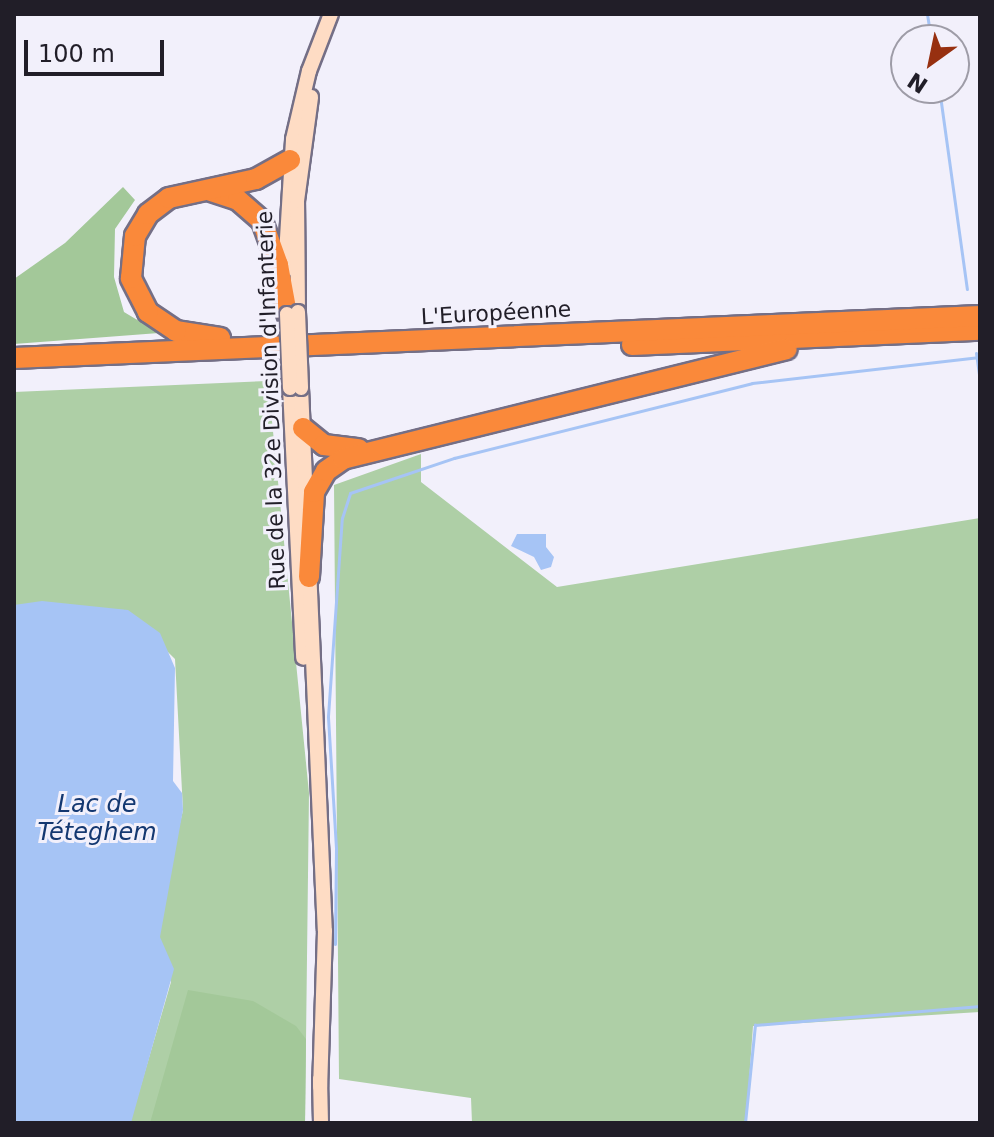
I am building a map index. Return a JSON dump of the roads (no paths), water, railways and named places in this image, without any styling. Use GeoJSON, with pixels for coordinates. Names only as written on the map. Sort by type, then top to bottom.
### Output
{"type":"FeatureCollection","features":[{"type":"Feature","properties":{"kind":"highway"},"geometry":{"type":"LineString","coordinates":[[296,154],[249,182],[195,190],[155,207],[132,245],[135,291],[161,324],[205,338],[403,341]]}},
{"type":"Feature","properties":{"kind":"highway"},"geometry":{"type":"LineString","coordinates":[[195,190],[228,195],[262,221],[293,313]]}},
{"type":"Feature","properties":{"kind":"highway","name":"L'Européenne"},"geometry":{"type":"LineString","coordinates":[[14,358],[980,316]]}},
{"type":"Feature","properties":{"kind":"highway","name":"L'Européenne"},"geometry":{"type":"LineString","coordinates":[[14,372],[980,330]]}},
{"type":"Feature","properties":{"kind":"highway"},"geometry":{"type":"LineString","coordinates":[[309,577],[313,503],[320,479],[343,459],[387,445],[762,353],[923,332]]}},
{"type":"Feature","properties":{"kind":"highway"},"geometry":{"type":"LineString","coordinates":[[303,428],[334,448],[387,445]]}},
{"type":"Feature","properties":{"kind":"main road","name":"Rue de la 32e Division d'Infanterie"},"geometry":{"type":"LineString","coordinates":[[321,1123],[325,931],[303,428],[295,388],[293,313],[296,154],[304,87],[332,14]]}},
{"type":"Feature","properties":{"kind":"main road","name":"Rue de la 32e Division d'Infanterie"},"geometry":{"type":"LineString","coordinates":[[295,388],[290,406],[304,677],[318,790]]}},
{"type":"Feature","properties":{"kind":"main road"},"geometry":{"type":"LineString","coordinates":[[290,406],[303,428]]}},
{"type":"Feature","properties":{"kind":"water"},"geometry":{"type":"Polygon","coordinates":[[[517,534],[546,534],[546,547],[554,557],[551,567],[541,570],[534,557],[511,546],[517,534]]]}},
{"type":"Feature","properties":{"kind":"water","name":"Lac de Téteghem"},"geometry":{"type":"Polygon","coordinates":[[[42,601],[128,610],[160,633],[175,668],[173,781],[182,793],[183,810],[160,937],[174,969],[131,1123],[14,1123],[14,605],[42,601]]]}},
{"type":"Feature","properties":{"kind":"waterway"},"geometry":{"type":"LineString","coordinates":[[927,14],[929,24]]}},
{"type":"Feature","properties":{"kind":"waterway"},"geometry":{"type":"LineString","coordinates":[[941,104],[967,289]]}},
{"type":"Feature","properties":{"kind":"waterway"},"geometry":{"type":"LineString","coordinates":[[976,353],[980,380]]}},
{"type":"Feature","properties":{"kind":"waterway"},"geometry":{"type":"LineString","coordinates":[[335,944],[336,848],[328,716],[342,518],[350,493],[454,458],[752,383],[980,357]]}},
{"type":"Feature","properties":{"kind":"waterway"},"geometry":{"type":"LineString","coordinates":[[745,1123],[755,1025],[980,1006]]}}]}
